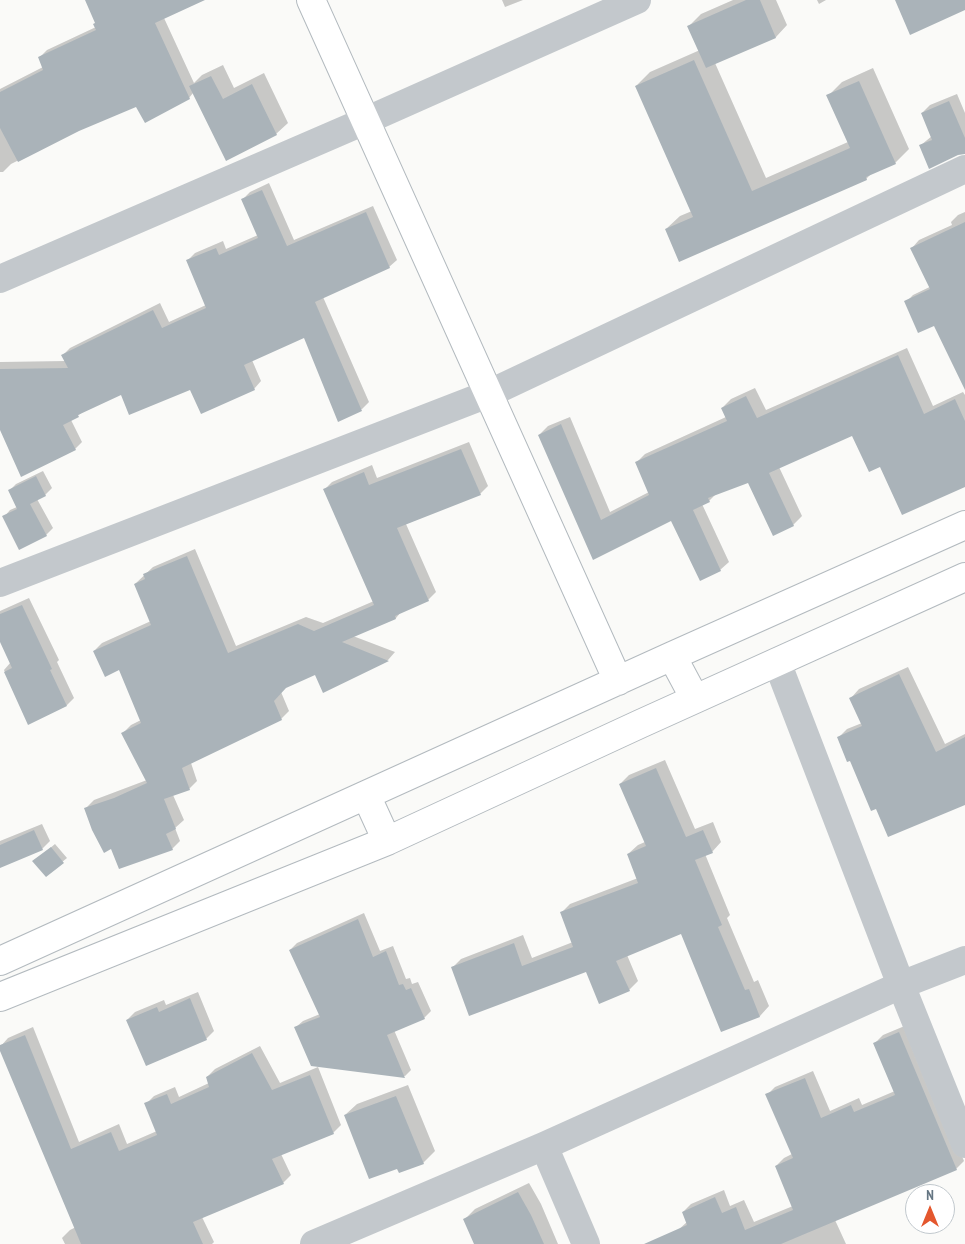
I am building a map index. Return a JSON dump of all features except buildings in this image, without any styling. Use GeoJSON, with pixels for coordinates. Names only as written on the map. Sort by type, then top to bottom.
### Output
{"type":"FeatureCollection","features":[{"type":"Feature","properties":{"kind":"street"},"geometry":{"type":"LineString","coordinates":[[311,0],[618,681]]}},
{"type":"Feature","properties":{"kind":"street"},"geometry":{"type":"LineString","coordinates":[[0,279],[638,0]]}},
{"type":"Feature","properties":{"kind":"street"},"geometry":{"type":"LineString","coordinates":[[0,584],[488,394],[965,169]]}},
{"type":"Feature","properties":{"kind":"street"},"geometry":{"type":"LineString","coordinates":[[0,961],[965,525]]}},
{"type":"Feature","properties":{"kind":"street"},"geometry":{"type":"LineString","coordinates":[[0,997],[387,841],[695,699],[965,578]]}},
{"type":"Feature","properties":{"kind":"street"},"geometry":{"type":"LineString","coordinates":[[672,656],[695,699]]}},
{"type":"Feature","properties":{"kind":"street"},"geometry":{"type":"LineString","coordinates":[[777,662],[901,985],[965,1144]]}},
{"type":"Feature","properties":{"kind":"street"},"geometry":{"type":"LineString","coordinates":[[366,795],[387,841]]}},
{"type":"Feature","properties":{"kind":"street"},"geometry":{"type":"LineString","coordinates":[[314,1244],[544,1146],[901,985],[965,960]]}},
{"type":"Feature","properties":{"kind":"street"},"geometry":{"type":"LineString","coordinates":[[544,1146],[586,1244]]}}]}
